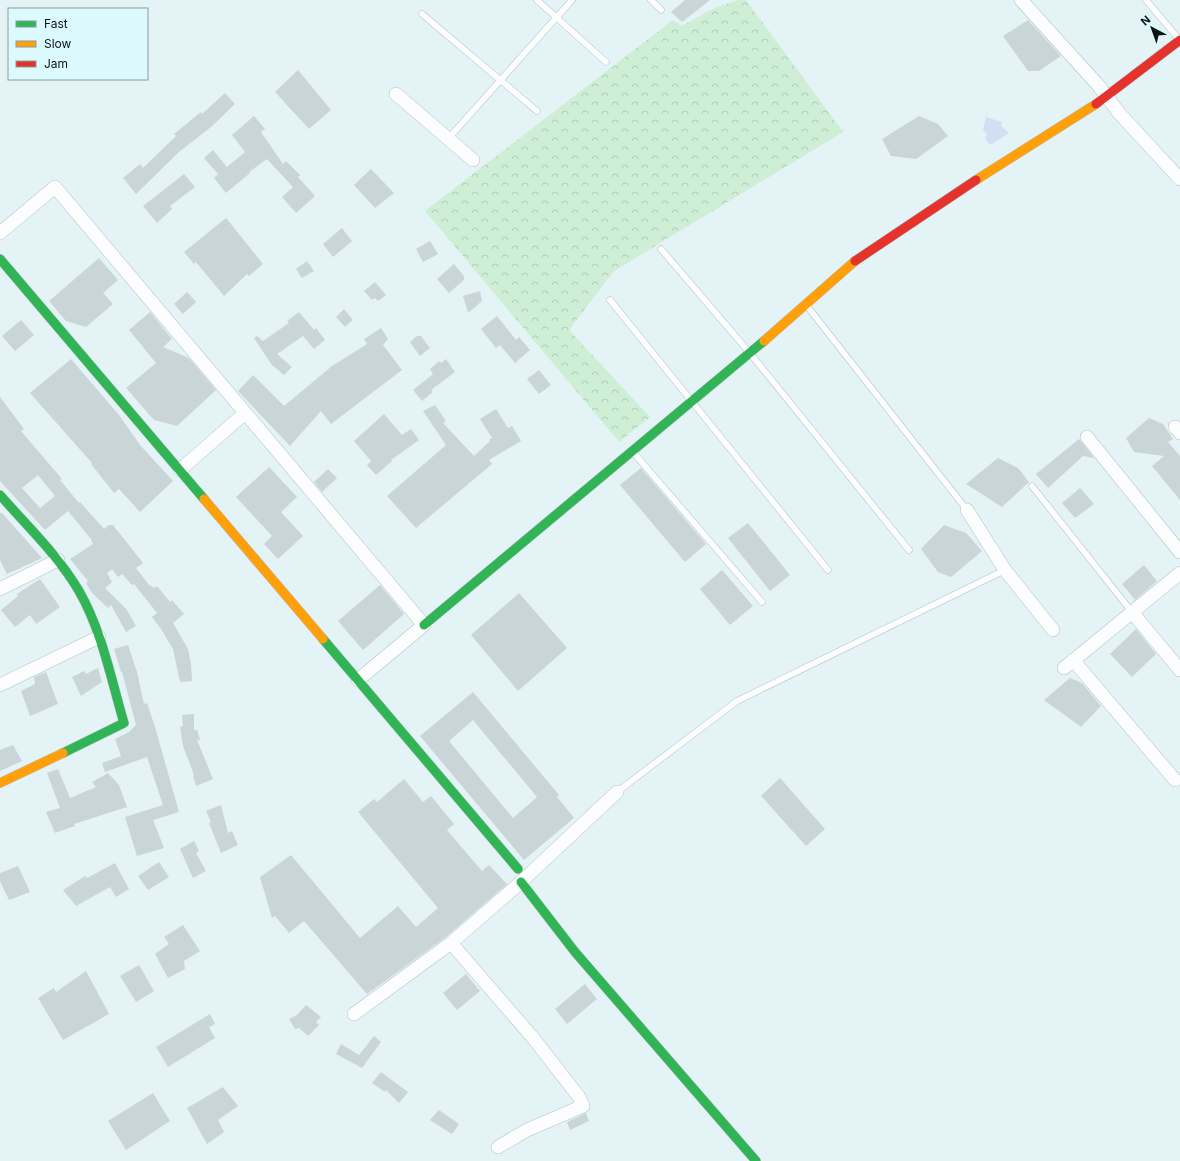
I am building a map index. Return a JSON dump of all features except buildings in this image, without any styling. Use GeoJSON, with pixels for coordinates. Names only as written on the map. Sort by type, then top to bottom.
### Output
{"type":"FeatureCollection","features":[{"type":"Feature","properties":{"kind":"street"},"geometry":{"type":"LineString","coordinates":[[1021,0],[1107,97],[1119,113],[1180,179]]}},
{"type":"Feature","properties":{"kind":"street"},"geometry":{"type":"LineString","coordinates":[[358,680],[806,305],[860,256],[933,207],[1107,97],[1180,40]]}},
{"type":"Feature","properties":{"kind":"street"},"geometry":{"type":"LineString","coordinates":[[396,94],[473,160]]}},
{"type":"Feature","properties":{"kind":"street"},"geometry":{"type":"LineString","coordinates":[[0,233],[55,187],[424,625]]}},
{"type":"Feature","properties":{"kind":"street"},"geometry":{"type":"LineString","coordinates":[[0,259],[518,868]]}},
{"type":"Feature","properties":{"kind":"street"},"geometry":{"type":"LineString","coordinates":[[180,470],[245,413]]}},
{"type":"Feature","properties":{"kind":"street"},"geometry":{"type":"LineString","coordinates":[[1087,438],[1180,552]]}},
{"type":"Feature","properties":{"kind":"street"},"geometry":{"type":"LineString","coordinates":[[0,783],[124,724],[99,637],[79,592],[58,560],[1,497]]}},
{"type":"Feature","properties":{"kind":"street"},"geometry":{"type":"LineString","coordinates":[[967,510],[1005,570],[1053,630]]}},
{"type":"Feature","properties":{"kind":"street"},"geometry":{"type":"LineString","coordinates":[[0,589],[58,560]]}},
{"type":"Feature","properties":{"kind":"street"},"geometry":{"type":"LineString","coordinates":[[1174,780],[1068,664],[1180,573]]}},
{"type":"Feature","properties":{"kind":"street"},"geometry":{"type":"LineString","coordinates":[[1132,612],[1180,670]]}},
{"type":"Feature","properties":{"kind":"street"},"geometry":{"type":"LineString","coordinates":[[0,685],[99,637]]}},
{"type":"Feature","properties":{"kind":"street"},"geometry":{"type":"LineString","coordinates":[[354,1014],[451,942],[521,882],[617,792]]}},
{"type":"Feature","properties":{"kind":"street"},"geometry":{"type":"LineString","coordinates":[[521,882],[575,952],[756,1161]]}},
{"type":"Feature","properties":{"kind":"street"},"geometry":{"type":"LineString","coordinates":[[451,942],[534,1039],[579,1097],[583,1106],[527,1130],[498,1147]]}},
{"type":"Feature","properties":{"kind":"lane"},"geometry":{"type":"LineString","coordinates":[[537,0],[606,62]]}},
{"type":"Feature","properties":{"kind":"lane"},"geometry":{"type":"LineString","coordinates":[[448,139],[572,0]]}},
{"type":"Feature","properties":{"kind":"lane"},"geometry":{"type":"LineString","coordinates":[[651,0],[661,10]]}},
{"type":"Feature","properties":{"kind":"lane"},"geometry":{"type":"LineString","coordinates":[[1146,0],[1180,40]]}},
{"type":"Feature","properties":{"kind":"lane"},"geometry":{"type":"LineString","coordinates":[[422,14],[537,111]]}},
{"type":"Feature","properties":{"kind":"lane"},"geometry":{"type":"LineString","coordinates":[[662,249],[750,352],[909,550]]}},
{"type":"Feature","properties":{"kind":"lane"},"geometry":{"type":"LineString","coordinates":[[610,300],[828,570]]}},
{"type":"Feature","properties":{"kind":"lane"},"geometry":{"type":"LineString","coordinates":[[806,305],[967,510]]}},
{"type":"Feature","properties":{"kind":"lane"},"geometry":{"type":"LineString","coordinates":[[632,451],[762,602]]}},
{"type":"Feature","properties":{"kind":"lane"},"geometry":{"type":"LineString","coordinates":[[1032,486],[1132,612]]}},
{"type":"Feature","properties":{"kind":"lane"},"geometry":{"type":"LineString","coordinates":[[617,792],[737,701],[1005,570]]}},
{"type":"Feature","properties":{"kind":"green space"},"geometry":{"type":"Polygon","coordinates":[[[738,0],[746,0],[843,132],[614,271],[569,330],[650,417],[619,442],[425,211],[673,20],[682,26],[712,9],[738,0]]]}},
{"type":"Feature","properties":{"kind":"water"},"geometry":{"type":"Polygon","coordinates":[[[986,117],[1002,122],[1001,126],[1009,133],[990,145],[985,138],[987,134],[983,130],[986,117]]]}},
{"type":"Feature","properties":{"kind":"traffic: fast"},"geometry":{"type":"LineString","coordinates":[[0,259],[204,499]]}},
{"type":"Feature","properties":{"kind":"traffic: fast"},"geometry":{"type":"LineString","coordinates":[[424,625],[764,341]]}},
{"type":"Feature","properties":{"kind":"traffic: fast"},"geometry":{"type":"LineString","coordinates":[[0,495],[62,565],[79,591],[87,606],[100,639],[124,723],[63,753]]}},
{"type":"Feature","properties":{"kind":"traffic: fast"},"geometry":{"type":"LineString","coordinates":[[323,639],[518,869]]}},
{"type":"Feature","properties":{"kind":"traffic: fast"},"geometry":{"type":"LineString","coordinates":[[521,882],[575,952],[756,1161]]}},
{"type":"Feature","properties":{"kind":"traffic: slow"},"geometry":{"type":"LineString","coordinates":[[976,180],[1096,104]]}},
{"type":"Feature","properties":{"kind":"traffic: slow"},"geometry":{"type":"LineString","coordinates":[[764,341],[855,261]]}},
{"type":"Feature","properties":{"kind":"traffic: slow"},"geometry":{"type":"LineString","coordinates":[[204,499],[323,639]]}},
{"type":"Feature","properties":{"kind":"traffic: slow"},"geometry":{"type":"LineString","coordinates":[[0,783],[63,753]]}},
{"type":"Feature","properties":{"kind":"traffic: jam"},"geometry":{"type":"LineString","coordinates":[[1096,104],[1180,40]]}},
{"type":"Feature","properties":{"kind":"traffic: jam"},"geometry":{"type":"LineString","coordinates":[[855,261],[976,180]]}}]}
